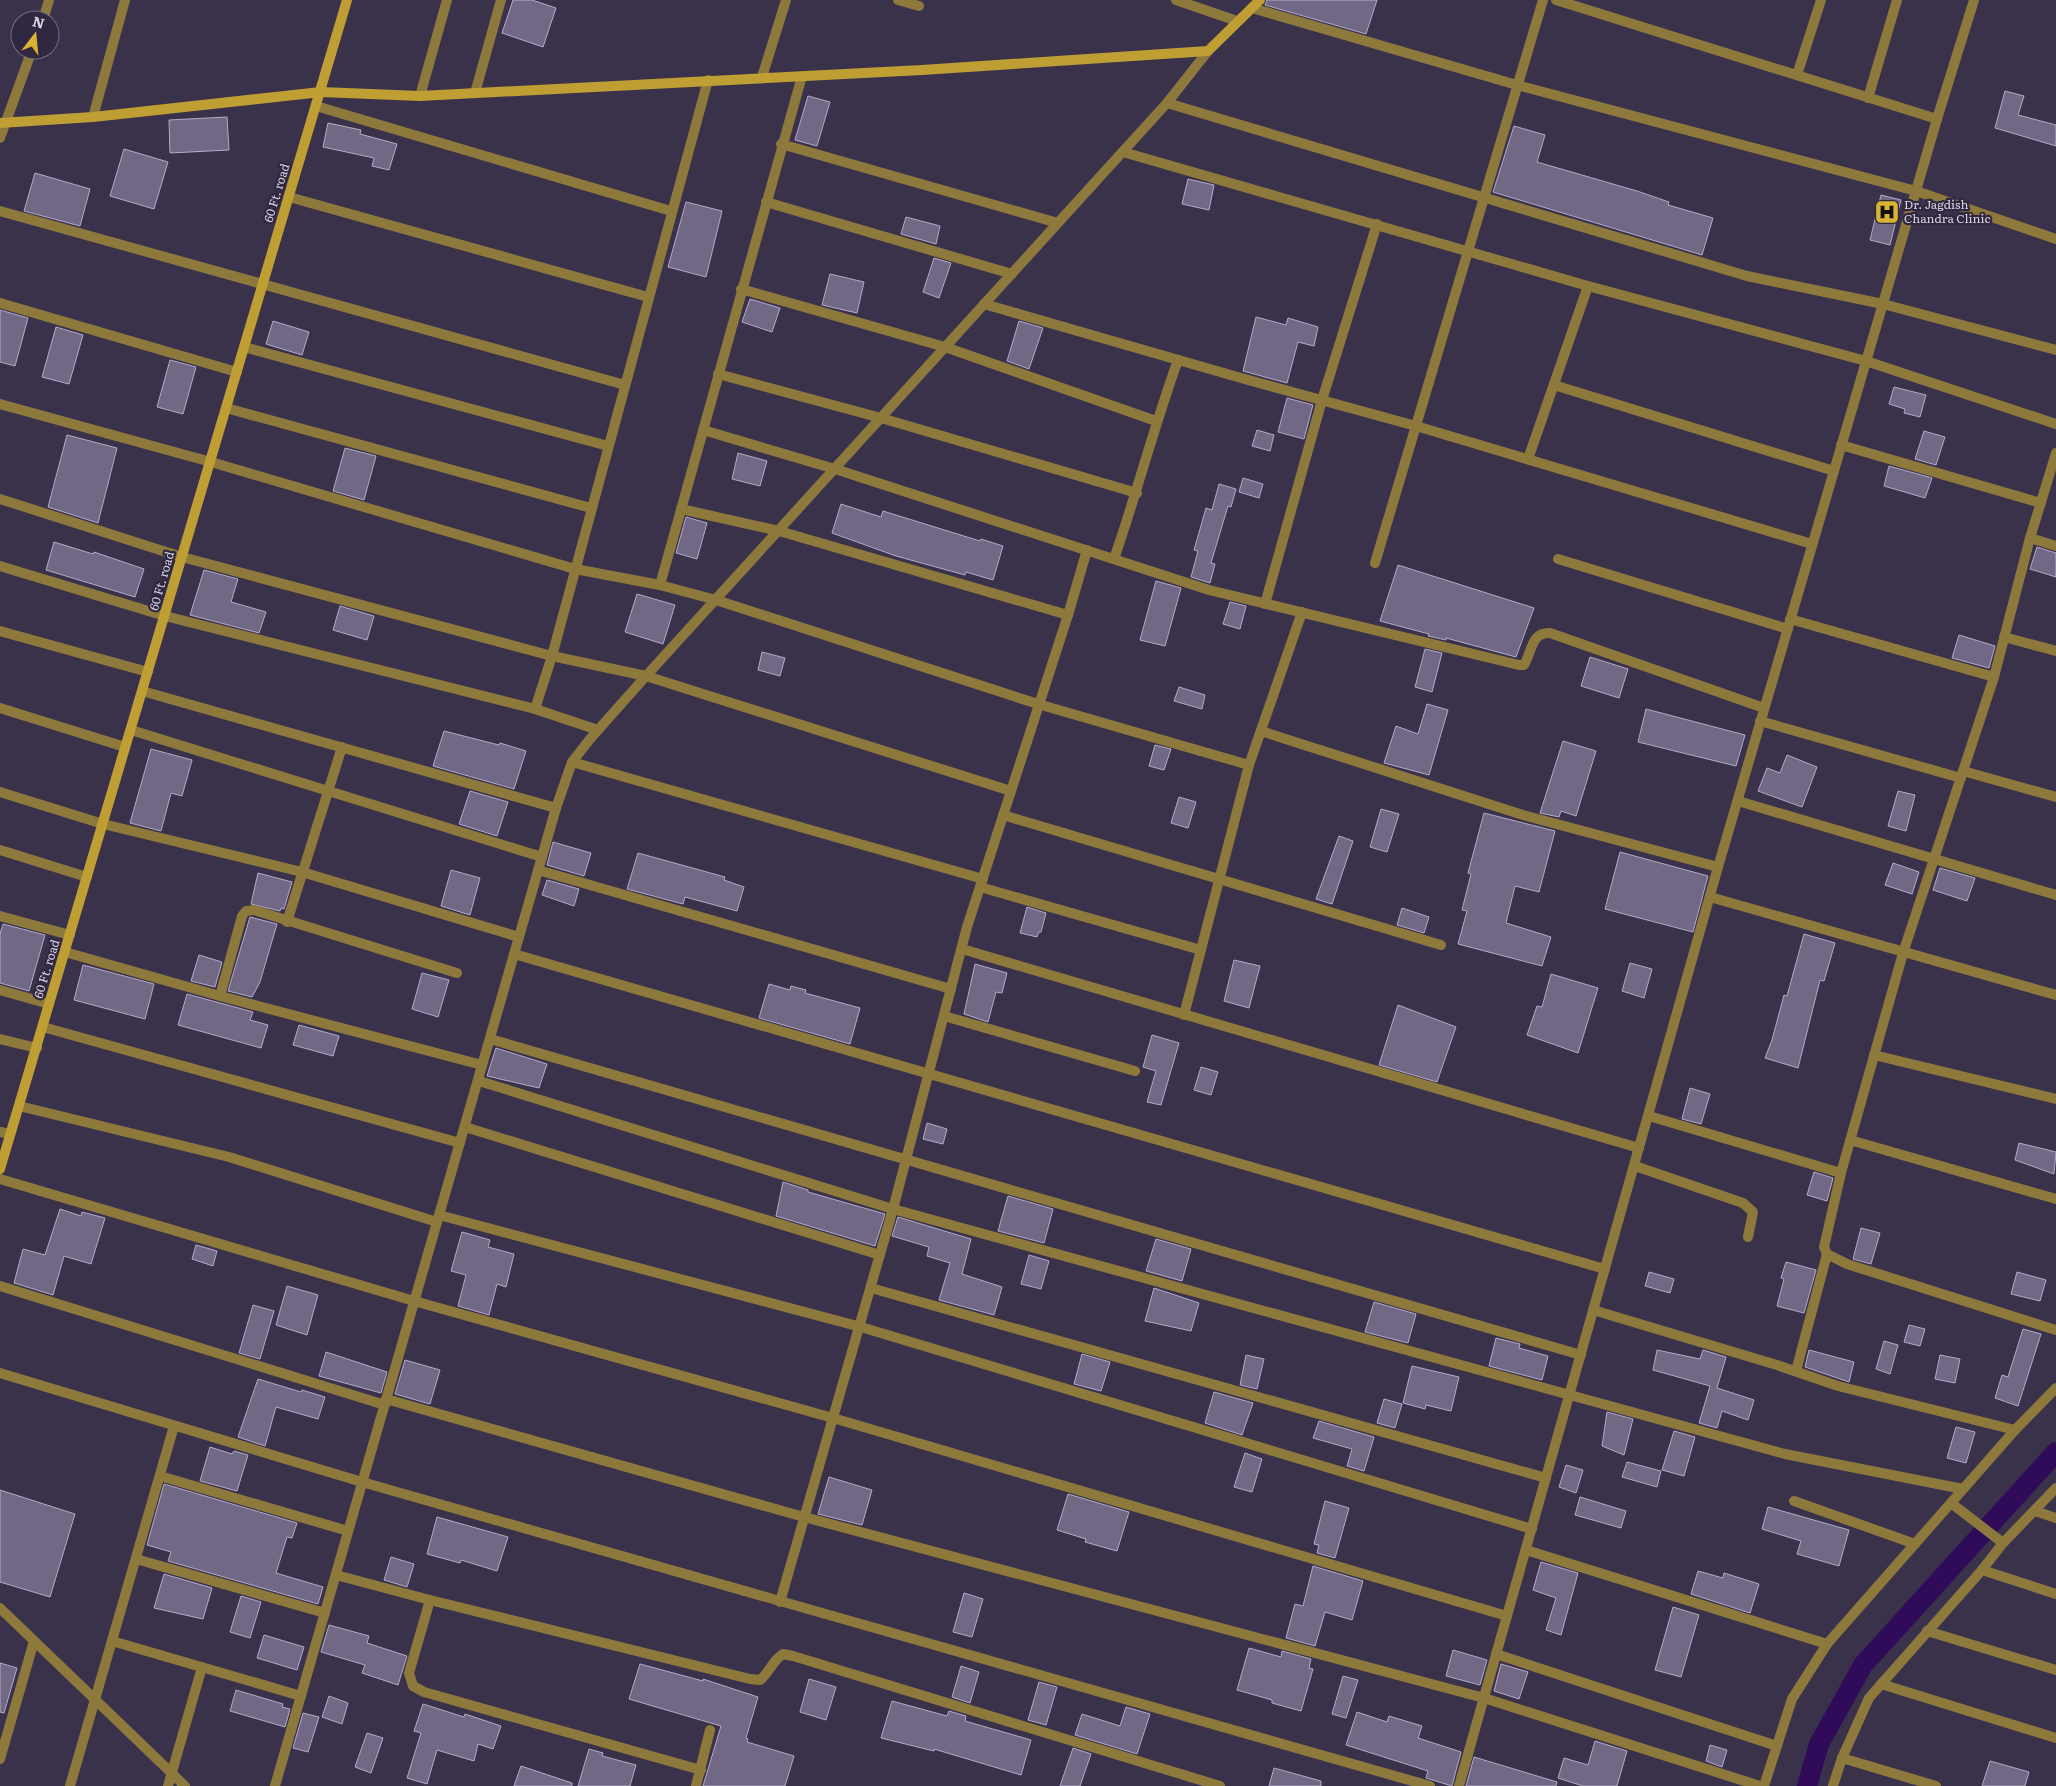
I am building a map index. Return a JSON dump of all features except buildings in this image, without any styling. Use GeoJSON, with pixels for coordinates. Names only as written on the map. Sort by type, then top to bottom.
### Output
{"type":"FeatureCollection","features":[{"type":"Feature","properties":{"kind":"street"},"geometry":{"type":"LineString","coordinates":[[93,116],[125,0]]}},
{"type":"Feature","properties":{"kind":"street","name":"60 Ft. road"},"geometry":{"type":"LineString","coordinates":[[0,1169],[5,1133],[19,1106],[37,1048],[347,0]]}},
{"type":"Feature","properties":{"kind":"street"},"geometry":{"type":"LineString","coordinates":[[420,96],[447,0]]}},
{"type":"Feature","properties":{"kind":"street"},"geometry":{"type":"LineString","coordinates":[[476,93],[501,0]]}},
{"type":"Feature","properties":{"kind":"street"},"geometry":{"type":"LineString","coordinates":[[762,77],[786,0]]}},
{"type":"Feature","properties":{"kind":"street"},"geometry":{"type":"LineString","coordinates":[[898,0],[919,6]]}},
{"type":"Feature","properties":{"kind":"street"},"geometry":{"type":"LineString","coordinates":[[1176,0],[1237,22]]}},
{"type":"Feature","properties":{"kind":"street"},"geometry":{"type":"LineString","coordinates":[[275,1786],[479,1081],[538,870],[572,762],[646,676],[1167,103],[1208,51],[1260,0]]}},
{"type":"Feature","properties":{"kind":"street"},"geometry":{"type":"LineString","coordinates":[[1375,563],[1543,0]]}},
{"type":"Feature","properties":{"kind":"street"},"geometry":{"type":"LineString","coordinates":[[1556,0],[1937,119]]}},
{"type":"Feature","properties":{"kind":"street"},"geometry":{"type":"LineString","coordinates":[[1797,75],[1821,0]]}},
{"type":"Feature","properties":{"kind":"street"},"geometry":{"type":"LineString","coordinates":[[1868,98],[1897,0]]}},
{"type":"Feature","properties":{"kind":"street"},"geometry":{"type":"LineString","coordinates":[[1459,1786],[1760,721],[1937,119],[1974,0]]}},
{"type":"Feature","properties":{"kind":"street"},"geometry":{"type":"LineString","coordinates":[[1252,8],[1517,85],[1916,191],[2056,239]]}},
{"type":"Feature","properties":{"kind":"street"},"geometry":{"type":"LineString","coordinates":[[3,122],[93,116],[321,92],[420,96],[802,76],[1208,51]]}},
{"type":"Feature","properties":{"kind":"street"},"geometry":{"type":"LineString","coordinates":[[0,138],[3,122],[28,60]]}},
{"type":"Feature","properties":{"kind":"street"},"geometry":{"type":"LineString","coordinates":[[660,585],[781,144],[802,76]]}},
{"type":"Feature","properties":{"kind":"street"},"geometry":{"type":"LineString","coordinates":[[535,709],[552,656],[708,80]]}},
{"type":"Feature","properties":{"kind":"street"},"geometry":{"type":"LineString","coordinates":[[1167,103],[1747,276],[1883,304],[2056,350]]}},
{"type":"Feature","properties":{"kind":"street"},"geometry":{"type":"LineString","coordinates":[[316,106],[671,211]]}},
{"type":"Feature","properties":{"kind":"street"},"geometry":{"type":"LineString","coordinates":[[781,144],[1058,223]]}},
{"type":"Feature","properties":{"kind":"street"},"geometry":{"type":"LineString","coordinates":[[1123,152],[1588,286],[1866,361],[2056,424]]}},
{"type":"Feature","properties":{"kind":"street"},"geometry":{"type":"LineString","coordinates":[[288,197],[648,297]]}},
{"type":"Feature","properties":{"kind":"street"},"geometry":{"type":"LineString","coordinates":[[766,202],[1012,274]]}},
{"type":"Feature","properties":{"kind":"street"},"geometry":{"type":"LineString","coordinates":[[0,211],[625,385]]}},
{"type":"Feature","properties":{"kind":"street"},"geometry":{"type":"LineString","coordinates":[[1265,604],[1322,400],[1377,224]]}},
{"type":"Feature","properties":{"kind":"street"},"geometry":{"type":"LineString","coordinates":[[1528,459],[1588,286]]}},
{"type":"Feature","properties":{"kind":"street"},"geometry":{"type":"LineString","coordinates":[[741,289],[945,347],[1156,422]]}},
{"type":"Feature","properties":{"kind":"street"},"geometry":{"type":"LineString","coordinates":[[0,303],[237,372]]}},
{"type":"Feature","properties":{"kind":"street"},"geometry":{"type":"LineString","coordinates":[[984,304],[1416,426],[1812,544]]}},
{"type":"Feature","properties":{"kind":"street"},"geometry":{"type":"LineString","coordinates":[[244,347],[608,446]]}},
{"type":"Feature","properties":{"kind":"street"},"geometry":{"type":"LineString","coordinates":[[1114,559],[1137,493],[1156,422],[1178,360]]}},
{"type":"Feature","properties":{"kind":"street"},"geometry":{"type":"LineString","coordinates":[[718,374],[881,418],[1137,493]]}},
{"type":"Feature","properties":{"kind":"street"},"geometry":{"type":"LineString","coordinates":[[1554,385],[1834,471]]}},
{"type":"Feature","properties":{"kind":"street"},"geometry":{"type":"LineString","coordinates":[[0,404],[211,462],[575,569],[660,585],[716,600],[1038,704],[1249,765]]}},
{"type":"Feature","properties":{"kind":"street"},"geometry":{"type":"LineString","coordinates":[[226,408],[591,508]]}},
{"type":"Feature","properties":{"kind":"street"},"geometry":{"type":"LineString","coordinates":[[703,430],[835,469],[1209,590],[1519,665],[1524,665],[1527,660],[1535,638],[1542,633],[1550,633],[1764,708]]}},
{"type":"Feature","properties":{"kind":"street"},"geometry":{"type":"LineString","coordinates":[[1841,445],[2041,503]]}},
{"type":"Feature","properties":{"kind":"street"},"geometry":{"type":"LineString","coordinates":[[1796,1372],[1827,1254],[1824,1247],[1825,1238],[1874,1055],[1903,953],[1994,677],[2030,538],[2056,453]]}},
{"type":"Feature","properties":{"kind":"street"},"geometry":{"type":"LineString","coordinates":[[0,499],[182,557],[552,656],[646,676],[1011,791]]}},
{"type":"Feature","properties":{"kind":"street"},"geometry":{"type":"LineString","coordinates":[[681,509],[779,531],[1068,615]]}},
{"type":"Feature","properties":{"kind":"street"},"geometry":{"type":"LineString","coordinates":[[2030,538],[2056,546]]}},
{"type":"Feature","properties":{"kind":"street"},"geometry":{"type":"LineString","coordinates":[[780,1602],[894,1209],[951,988],[981,883],[1068,615],[1087,550]]}},
{"type":"Feature","properties":{"kind":"street"},"geometry":{"type":"LineString","coordinates":[[1558,559],[1789,624],[1994,677]]}},
{"type":"Feature","properties":{"kind":"street"},"geometry":{"type":"LineString","coordinates":[[0,566],[165,616],[535,709],[598,730]]}},
{"type":"Feature","properties":{"kind":"street"},"geometry":{"type":"LineString","coordinates":[[1184,1015],[1249,765],[1302,612]]}},
{"type":"Feature","properties":{"kind":"street"},"geometry":{"type":"LineString","coordinates":[[0,631],[148,672]]}},
{"type":"Feature","properties":{"kind":"street"},"geometry":{"type":"LineString","coordinates":[[2004,637],[2056,651]]}},
{"type":"Feature","properties":{"kind":"street"},"geometry":{"type":"LineString","coordinates":[[142,690],[556,808]]}},
{"type":"Feature","properties":{"kind":"street"},"geometry":{"type":"LineString","coordinates":[[0,708],[125,747]]}},
{"type":"Feature","properties":{"kind":"street"},"geometry":{"type":"LineString","coordinates":[[1760,721],[1962,775],[2056,796]]}},
{"type":"Feature","properties":{"kind":"street"},"geometry":{"type":"LineString","coordinates":[[131,730],[542,857]]}},
{"type":"Feature","properties":{"kind":"street"},"geometry":{"type":"LineString","coordinates":[[1261,731],[1523,815],[1718,867]]}},
{"type":"Feature","properties":{"kind":"street"},"geometry":{"type":"LineString","coordinates":[[287,922],[342,747]]}},
{"type":"Feature","properties":{"kind":"street"},"geometry":{"type":"LineString","coordinates":[[572,762],[1201,950]]}},
{"type":"Feature","properties":{"kind":"street"},"geometry":{"type":"LineString","coordinates":[[0,792],[103,824],[302,872],[519,937]]}},
{"type":"Feature","properties":{"kind":"street"},"geometry":{"type":"LineString","coordinates":[[1738,801],[2056,895]]}},
{"type":"Feature","properties":{"kind":"street"},"geometry":{"type":"LineString","coordinates":[[1003,816],[1441,945]]}},
{"type":"Feature","properties":{"kind":"street"},"geometry":{"type":"LineString","coordinates":[[0,850],[87,878]]}},
{"type":"Feature","properties":{"kind":"street"},"geometry":{"type":"LineString","coordinates":[[538,870],[951,988]]}},
{"type":"Feature","properties":{"kind":"street"},"geometry":{"type":"LineString","coordinates":[[1710,898],[2056,995]]}},
{"type":"Feature","properties":{"kind":"street"},"geometry":{"type":"LineString","coordinates":[[220,996],[242,916],[246,911],[254,910],[287,922],[457,973]]}},
{"type":"Feature","properties":{"kind":"street"},"geometry":{"type":"LineString","coordinates":[[0,916],[70,935]]}},
{"type":"Feature","properties":{"kind":"street"},"geometry":{"type":"LineString","coordinates":[[962,950],[1639,1148]]}},
{"type":"Feature","properties":{"kind":"street"},"geometry":{"type":"LineString","coordinates":[[65,952],[220,996],[482,1065]]}},
{"type":"Feature","properties":{"kind":"street"},"geometry":{"type":"LineString","coordinates":[[514,954],[1606,1269]]}},
{"type":"Feature","properties":{"kind":"street"},"geometry":{"type":"LineString","coordinates":[[0,990],[49,1004]]}},
{"type":"Feature","properties":{"kind":"street"},"geometry":{"type":"LineString","coordinates":[[944,1016],[1135,1071]]}},
{"type":"Feature","properties":{"kind":"street"},"geometry":{"type":"LineString","coordinates":[[42,1027],[460,1143]]}},
{"type":"Feature","properties":{"kind":"street"},"geometry":{"type":"LineString","coordinates":[[0,1039],[37,1048]]}},
{"type":"Feature","properties":{"kind":"street"},"geometry":{"type":"LineString","coordinates":[[490,1039],[1581,1355]]}},
{"type":"Feature","properties":{"kind":"street"},"geometry":{"type":"LineString","coordinates":[[1874,1055],[2056,1099]]}},
{"type":"Feature","properties":{"kind":"street"},"geometry":{"type":"LineString","coordinates":[[479,1081],[894,1209],[1785,1454],[1963,1489]]}},
{"type":"Feature","properties":{"kind":"street"},"geometry":{"type":"LineString","coordinates":[[19,1106],[229,1158],[438,1218],[860,1327],[1532,1529]]}},
{"type":"Feature","properties":{"kind":"street"},"geometry":{"type":"LineString","coordinates":[[1649,1116],[1841,1173]]}},
{"type":"Feature","properties":{"kind":"street"},"geometry":{"type":"LineString","coordinates":[[465,1127],[880,1255]]}},
{"type":"Feature","properties":{"kind":"street"},"geometry":{"type":"LineString","coordinates":[[1850,1140],[2056,1199]]}},
{"type":"Feature","properties":{"kind":"street"},"geometry":{"type":"LineString","coordinates":[[1635,1166],[1743,1203],[1753,1212],[1748,1237]]}},
{"type":"Feature","properties":{"kind":"street"},"geometry":{"type":"LineString","coordinates":[[0,1179],[414,1301],[834,1418],[1507,1616]]}},
{"type":"Feature","properties":{"kind":"street"},"geometry":{"type":"LineString","coordinates":[[1827,1254],[1847,1264],[2056,1330]]}},
{"type":"Feature","properties":{"kind":"street"},"geometry":{"type":"LineString","coordinates":[[0,1286],[386,1402],[804,1517],[1484,1698],[1760,1786]]}},
{"type":"Feature","properties":{"kind":"street"},"geometry":{"type":"LineString","coordinates":[[871,1288],[1546,1478]]}},
{"type":"Feature","properties":{"kind":"street"},"geometry":{"type":"LineString","coordinates":[[1594,1310],[1838,1386],[2015,1430]]}},
{"type":"Feature","properties":{"kind":"street"},"geometry":{"type":"LineString","coordinates":[[0,1374],[362,1482],[1430,1786]]}},
{"type":"Feature","properties":{"kind":"street"},"geometry":{"type":"LineString","coordinates":[[1764,1786],[1792,1699],[1827,1644],[2015,1430],[2056,1388]]}},
{"type":"Feature","properties":{"kind":"street"},"geometry":{"type":"LineString","coordinates":[[70,1786],[174,1426]]}},
{"type":"Feature","properties":{"kind":"street"},"geometry":{"type":"LineString","coordinates":[[160,1476],[348,1531]]}},
{"type":"Feature","properties":{"kind":"street"},"geometry":{"type":"LineString","coordinates":[[1833,1786],[1842,1758],[1869,1698],[1982,1570],[2003,1543],[2056,1488]]}},
{"type":"Feature","properties":{"kind":"street"},"geometry":{"type":"LineString","coordinates":[[1794,1501],[1915,1544]]}},
{"type":"Feature","properties":{"kind":"street"},"geometry":{"type":"LineString","coordinates":[[1951,1503],[2003,1543]]}},
{"type":"Feature","properties":{"kind":"street"},"geometry":{"type":"LineString","coordinates":[[2035,1511],[2056,1518]]}},
{"type":"Feature","properties":{"kind":"street"},"geometry":{"type":"LineString","coordinates":[[1526,1550],[1827,1644]]}},
{"type":"Feature","properties":{"kind":"street"},"geometry":{"type":"LineString","coordinates":[[136,1559],[325,1613]]}},
{"type":"Feature","properties":{"kind":"street"},"geometry":{"type":"LineString","coordinates":[[1982,1570],[2056,1594]]}},
{"type":"Feature","properties":{"kind":"street"},"geometry":{"type":"LineString","coordinates":[[336,1574],[430,1600],[750,1679],[760,1680],[768,1674],[775,1659],[783,1654],[793,1656],[1220,1786]]}},
{"type":"Feature","properties":{"kind":"street"},"geometry":{"type":"LineString","coordinates":[[430,1600],[413,1652],[409,1673],[414,1686],[424,1692],[701,1770]]}},
{"type":"Feature","properties":{"kind":"street"},"geometry":{"type":"LineString","coordinates":[[0,1608],[185,1786]]}},
{"type":"Feature","properties":{"kind":"street"},"geometry":{"type":"LineString","coordinates":[[1927,1631],[2056,1670]]}},
{"type":"Feature","properties":{"kind":"street"},"geometry":{"type":"LineString","coordinates":[[0,1759],[34,1641]]}},
{"type":"Feature","properties":{"kind":"street"},"geometry":{"type":"LineString","coordinates":[[112,1641],[301,1696]]}},
{"type":"Feature","properties":{"kind":"street"},"geometry":{"type":"LineString","coordinates":[[1496,1654],[1777,1746]]}},
{"type":"Feature","properties":{"kind":"street"},"geometry":{"type":"LineString","coordinates":[[168,1786],[202,1667]]}},
{"type":"Feature","properties":{"kind":"street"},"geometry":{"type":"LineString","coordinates":[[1881,1684],[2056,1738]]}},
{"type":"Feature","properties":{"kind":"street"},"geometry":{"type":"LineString","coordinates":[[696,1786],[710,1730]]}},
{"type":"Feature","properties":{"kind":"street"},"geometry":{"type":"LineString","coordinates":[[1842,1758],[1936,1786]]}},
{"type":"Feature","properties":{"kind":"waterway"},"geometry":{"type":"LineString","coordinates":[[1807,1786],[1819,1744],[1863,1665],[2056,1452]]}},
{"type":"Feature","properties":{"kind":"place","name":"Dr. Jagdish Chandra Clinic"},"geometry":{"type":"Point","coordinates":[1887,212]}}]}
